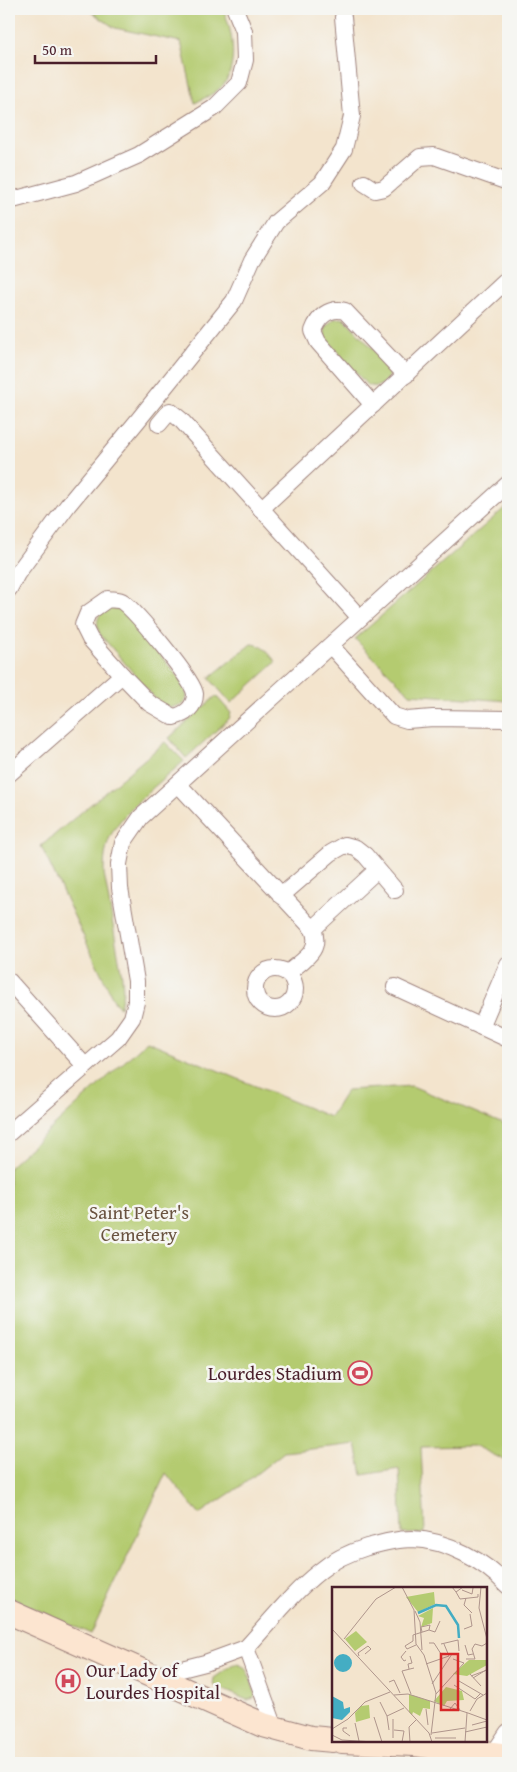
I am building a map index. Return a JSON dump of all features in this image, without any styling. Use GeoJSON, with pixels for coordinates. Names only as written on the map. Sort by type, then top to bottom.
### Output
{"type":"FeatureCollection","features":[{"type":"Feature","properties":{"kind":"main road"},"geometry":{"type":"LineString","coordinates":[[9,1612],[263,1725],[311,1738],[332,1740]]}},
{"type":"Feature","properties":{"kind":"main road"},"geometry":{"type":"LineString","coordinates":[[366,1742],[415,1744],[501,1755]]}},
{"type":"Feature","properties":{"kind":"street"},"geometry":{"type":"LineString","coordinates":[[9,201],[76,183],[139,155],[214,108],[239,83],[245,60],[244,31],[235,9]]}},
{"type":"Feature","properties":{"kind":"street"},"geometry":{"type":"LineString","coordinates":[[9,589],[17,574],[68,505],[234,301],[252,260],[276,222],[322,183],[344,149],[352,116],[343,17]]}},
{"type":"Feature","properties":{"kind":"street"},"geometry":{"type":"LineString","coordinates":[[364,183],[375,190],[384,188],[420,157],[434,156],[508,182]]}},
{"type":"Feature","properties":{"kind":"street"},"geometry":{"type":"LineString","coordinates":[[261,509],[508,280]]}},
{"type":"Feature","properties":{"kind":"street"},"geometry":{"type":"LineString","coordinates":[[373,405],[318,342],[313,331],[317,320],[329,312],[338,309],[345,311],[406,374]]}},
{"type":"Feature","properties":{"kind":"street"},"geometry":{"type":"LineString","coordinates":[[159,424],[170,411],[181,420],[360,618]]}},
{"type":"Feature","properties":{"kind":"street"},"geometry":{"type":"LineString","coordinates":[[9,1133],[118,1038],[132,1018],[136,1002],[136,981],[118,864],[122,843],[141,817],[508,484]]}},
{"type":"Feature","properties":{"kind":"street"},"geometry":{"type":"LineString","coordinates":[[108,599],[121,600],[140,619],[189,680],[195,693],[192,706],[183,715],[173,717],[149,703],[122,675],[90,640],[83,625],[88,613],[108,599]]}},
{"type":"Feature","properties":{"kind":"street"},"geometry":{"type":"LineString","coordinates":[[331,646],[394,716],[407,720],[433,718],[508,719]]}},
{"type":"Feature","properties":{"kind":"street"},"geometry":{"type":"LineString","coordinates":[[9,774],[122,675]]}},
{"type":"Feature","properties":{"kind":"street"},"geometry":{"type":"LineString","coordinates":[[178,784],[312,929],[317,939],[315,950],[288,973]]}},
{"type":"Feature","properties":{"kind":"street"},"geometry":{"type":"LineString","coordinates":[[281,896],[331,853],[345,846],[356,848],[365,855],[395,890]]}},
{"type":"Feature","properties":{"kind":"street"},"geometry":{"type":"LineString","coordinates":[[312,929],[377,870]]}},
{"type":"Feature","properties":{"kind":"street"},"geometry":{"type":"LineString","coordinates":[[481,1027],[508,964]]}},
{"type":"Feature","properties":{"kind":"street"},"geometry":{"type":"LineString","coordinates":[[9,981],[86,1066]]}},
{"type":"Feature","properties":{"kind":"street"},"geometry":{"type":"LineString","coordinates":[[395,987],[508,1038]]}},
{"type":"Feature","properties":{"kind":"street"},"geometry":{"type":"LineString","coordinates":[[154,1676],[205,1663],[246,1648],[298,1591],[321,1570],[353,1552],[388,1541],[412,1539],[433,1542],[464,1552],[496,1573],[508,1586]]}},
{"type":"Feature","properties":{"kind":"street"},"geometry":{"type":"LineString","coordinates":[[246,1648],[275,1728]]}},
{"type":"Feature","properties":{"kind":"street"},"geometry":{"type":"LineString","coordinates":[[501,1755],[508,1732]]}},
{"type":"Feature","properties":{"kind":"green space"},"geometry":{"type":"Polygon","coordinates":[[[87,9],[223,9],[230,28],[233,50],[230,72],[226,81],[219,89],[195,103],[181,42],[115,28],[87,9]]]}},
{"type":"Feature","properties":{"kind":"green space"},"geometry":{"type":"Polygon","coordinates":[[[334,319],[345,319],[388,365],[389,377],[382,384],[377,386],[367,385],[325,338],[325,327],[334,319]]]}},
{"type":"Feature","properties":{"kind":"green space"},"geometry":{"type":"Polygon","coordinates":[[[508,505],[508,701],[410,694],[355,639],[508,505]]]}},
{"type":"Feature","properties":{"kind":"green space"},"geometry":{"type":"Polygon","coordinates":[[[107,608],[118,609],[127,614],[184,684],[187,696],[184,704],[169,708],[159,703],[99,633],[98,619],[107,608]]]}},
{"type":"Feature","properties":{"kind":"green space"},"geometry":{"type":"Polygon","coordinates":[[[251,644],[262,648],[276,662],[231,703],[209,678],[251,644]]]}},
{"type":"Feature","properties":{"kind":"green space"},"geometry":{"type":"Polygon","coordinates":[[[216,696],[231,713],[229,719],[186,758],[169,738],[216,696]]]}},
{"type":"Feature","properties":{"kind":"green space"},"geometry":{"type":"Polygon","coordinates":[[[165,742],[184,761],[142,797],[123,818],[109,839],[106,852],[104,873],[122,977],[123,991],[120,1007],[115,1003],[41,846],[165,742]]]}},
{"type":"Feature","properties":{"kind":"green space","name":"Saint Peter's Cemetery"},"geometry":{"type":"Polygon","coordinates":[[[147,1041],[330,1117],[347,1090],[412,1086],[508,1126],[508,1462],[476,1446],[421,1447],[425,1533],[402,1534],[399,1469],[362,1475],[356,1444],[284,1452],[241,1486],[199,1514],[166,1473],[91,1634],[9,1597],[9,1167],[147,1041]]]}},
{"type":"Feature","properties":{"kind":"green space"},"geometry":{"type":"Polygon","coordinates":[[[234,1664],[246,1670],[256,1695],[254,1698],[247,1700],[213,1685],[214,1678],[234,1664]]]}},
{"type":"Feature","properties":{"kind":"place","name":"Lourdes Stadium"},"geometry":{"type":"Point","coordinates":[360,1373]}},
{"type":"Feature","properties":{"kind":"place","name":"Our Lady of Lourdes Hospital"},"geometry":{"type":"Point","coordinates":[68,1681]}}]}
